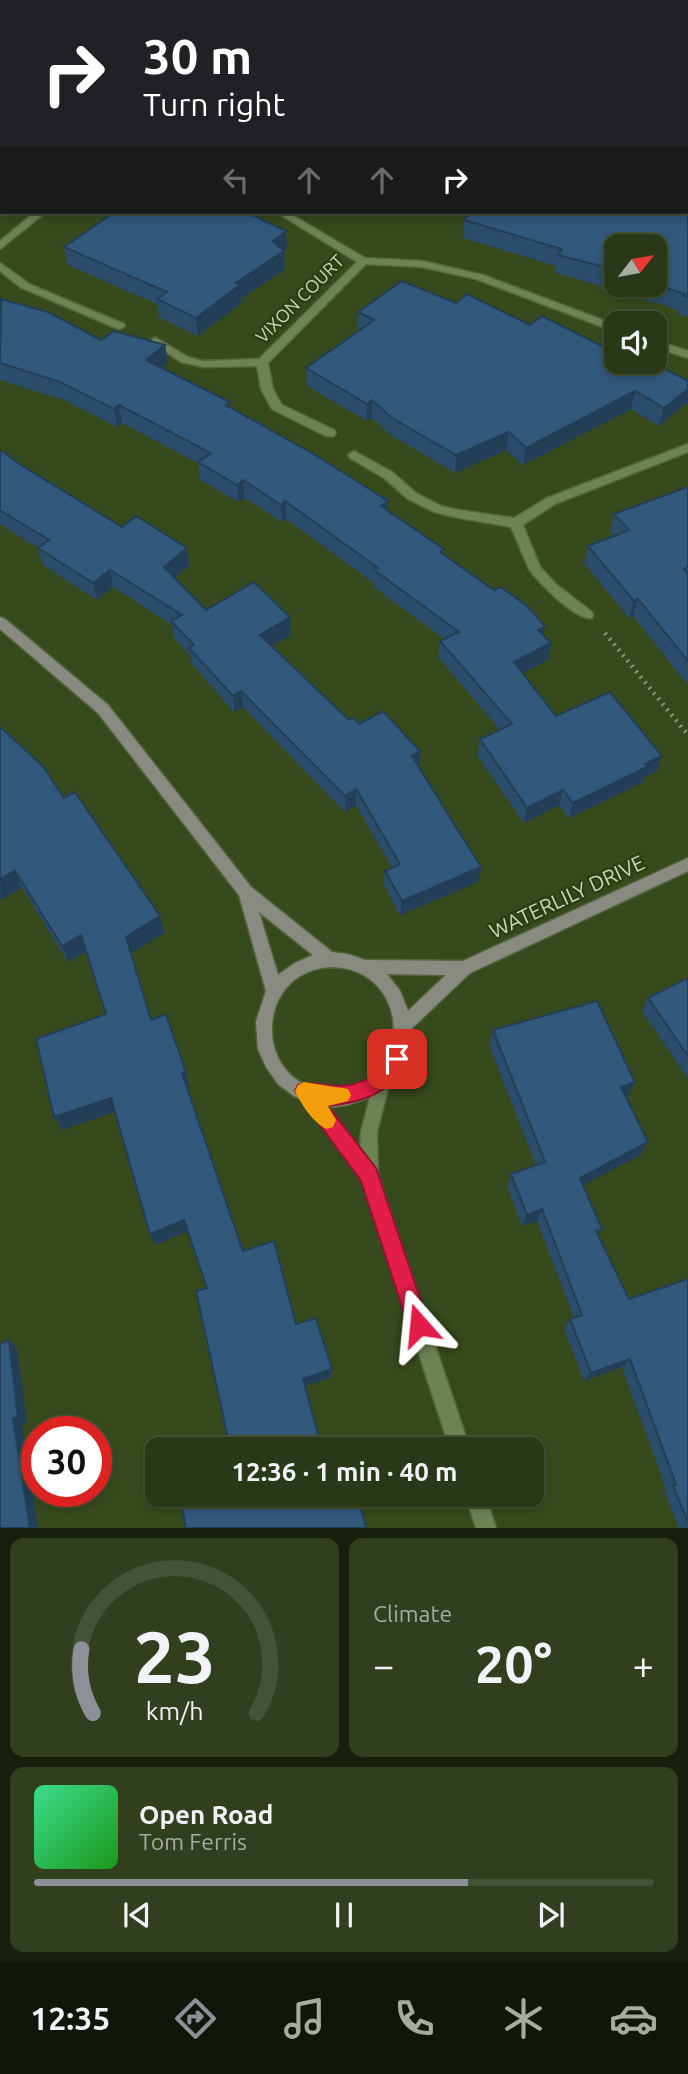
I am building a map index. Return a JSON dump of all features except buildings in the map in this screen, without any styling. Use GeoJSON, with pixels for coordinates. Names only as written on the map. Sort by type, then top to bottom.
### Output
{"type":"FeatureCollection","features":[{"type":"Feature","properties":{"kind":"street"},"geometry":{"type":"LineString","coordinates":[[0,246],[39,214]]}},
{"type":"Feature","properties":{"kind":"street"},"geometry":{"type":"LineString","coordinates":[[284,214],[363,261],[422,264],[479,277],[604,324]]}},
{"type":"Feature","properties":{"kind":"street","name":"VIXON COURT"},"geometry":{"type":"LineString","coordinates":[[156,341],[185,360],[203,364],[262,362],[363,261]]}},
{"type":"Feature","properties":{"kind":"street"},"geometry":{"type":"LineString","coordinates":[[0,266],[24,285],[93,317],[120,326]]}},
{"type":"Feature","properties":{"kind":"street"},"geometry":{"type":"LineString","coordinates":[[667,348],[688,355]]}},
{"type":"Feature","properties":{"kind":"street","name":"VIXON COURT"},"geometry":{"type":"LineString","coordinates":[[262,362],[267,389],[276,407],[330,433]]}},
{"type":"Feature","properties":{"kind":"street"},"geometry":{"type":"LineString","coordinates":[[354,455],[388,475],[412,496],[439,509],[516,523],[551,500],[688,448]]}},
{"type":"Feature","properties":{"kind":"street"},"geometry":{"type":"LineString","coordinates":[[516,523],[535,569],[553,588],[587,615]]}},
{"type":"Feature","properties":{"kind":"street"},"geometry":{"type":"LineString","coordinates":[[0,622],[103,709],[246,892],[330,960]]}},
{"type":"Feature","properties":{"kind":"street","name":"WATERLILY DRIVE"},"geometry":{"type":"LineString","coordinates":[[405,1025],[464,968],[688,864]]}},
{"type":"Feature","properties":{"kind":"street"},"geometry":{"type":"LineString","coordinates":[[246,892],[274,990]]}},
{"type":"Feature","properties":{"kind":"street"},"geometry":{"type":"LineString","coordinates":[[382,1081],[353,1094],[327,1097],[304,1091],[283,1078],[267,1059],[261,1023],[270,994],[286,976],[306,965],[330,960],[363,967],[383,980],[400,1002],[405,1025],[397,1059],[382,1081],[369,1132],[369,1175],[456,1437]]}},
{"type":"Feature","properties":{"kind":"street","name":"WATERLILY DRIVE"},"geometry":{"type":"LineString","coordinates":[[363,967],[464,968]]}},
{"type":"Feature","properties":{"kind":"street"},"geometry":{"type":"LineString","coordinates":[[304,1091],[369,1175]]}},
{"type":"Feature","properties":{"kind":"street"},"geometry":{"type":"LineString","coordinates":[[479,1507],[486,1528]]}},
{"type":"Feature","properties":{"kind":"path"},"geometry":{"type":"LineString","coordinates":[[587,615],[617,646],[688,735]]}},
{"type":"Feature","properties":{"kind":"slow traffic"},"geometry":{"type":"LineString","coordinates":[[327,1120],[304,1091],[327,1097],[342,1095]]}},
{"type":"Feature","properties":{"kind":"route"},"geometry":{"type":"LineString","coordinates":[[397,1059],[382,1081],[353,1094],[327,1097],[304,1091],[369,1175],[419,1325]]}}]}
